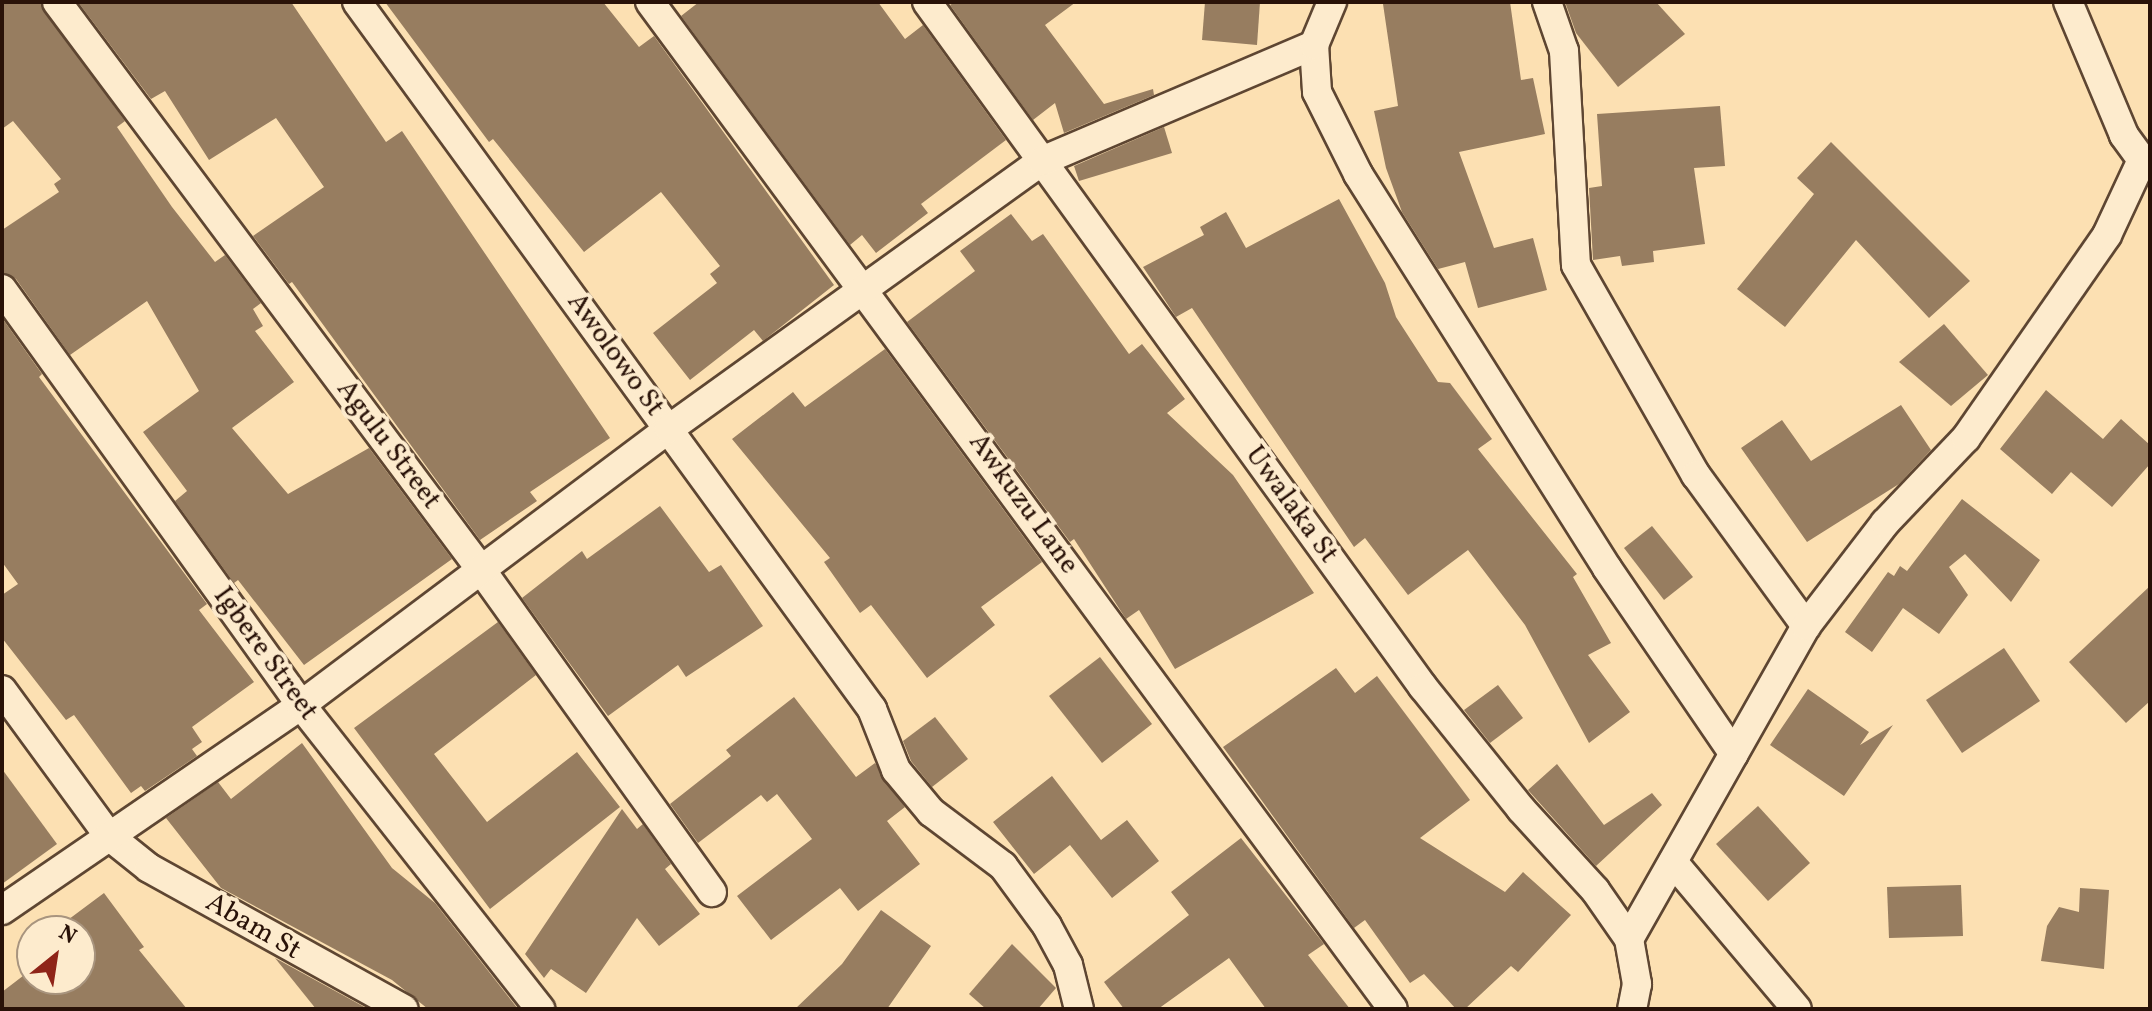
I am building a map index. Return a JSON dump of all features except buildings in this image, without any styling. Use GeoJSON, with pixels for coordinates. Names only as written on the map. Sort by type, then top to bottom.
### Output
{"type":"FeatureCollection","features":[{"type":"Feature","properties":{"kind":"street","name":"Agulu Street"},"geometry":{"type":"LineString","coordinates":[[57,2],[482,571],[712,892]]}},
{"type":"Feature","properties":{"kind":"street","name":"Awolowo St"},"geometry":{"type":"LineString","coordinates":[[357,2],[872,709],[896,770],[931,812],[1003,866],[1047,926],[1068,965],[1079,1009]]}},
{"type":"Feature","properties":{"kind":"street","name":"Awkuzu Lane"},"geometry":{"type":"LineString","coordinates":[[650,2],[866,290],[1393,1009]]}},
{"type":"Feature","properties":{"kind":"street","name":"Uwalaka St"},"geometry":{"type":"LineString","coordinates":[[927,2],[1423,687],[1521,809],[1595,890],[1629,939],[1637,984],[1632,1009]]}},
{"type":"Feature","properties":{"kind":"street"},"geometry":{"type":"LineString","coordinates":[[1332,2],[1314,45],[1317,92],[1358,174],[1607,568],[1734,754]]}},
{"type":"Feature","properties":{"kind":"street"},"geometry":{"type":"LineString","coordinates":[[1547,2],[1564,51],[1576,265],[1696,475],[1806,626]]}},
{"type":"Feature","properties":{"kind":"street"},"geometry":{"type":"LineString","coordinates":[[1629,939],[1806,626],[1885,523],[1976,425],[2107,235],[2146,164],[2124,135],[2068,2]]}},
{"type":"Feature","properties":{"kind":"street"},"geometry":{"type":"LineString","coordinates":[[2,910],[301,705],[669,429],[1042,161],[1314,45]]}},
{"type":"Feature","properties":{"kind":"street","name":"Igbere Street"},"geometry":{"type":"LineString","coordinates":[[2,289],[301,705],[540,1009]]}},
{"type":"Feature","properties":{"kind":"street","name":"Abam St"},"geometry":{"type":"LineString","coordinates":[[2,690],[109,836],[149,868],[403,1009]]}},
{"type":"Feature","properties":{"kind":"street"},"geometry":{"type":"LineString","coordinates":[[1673,862],[1797,1009]]}}]}
